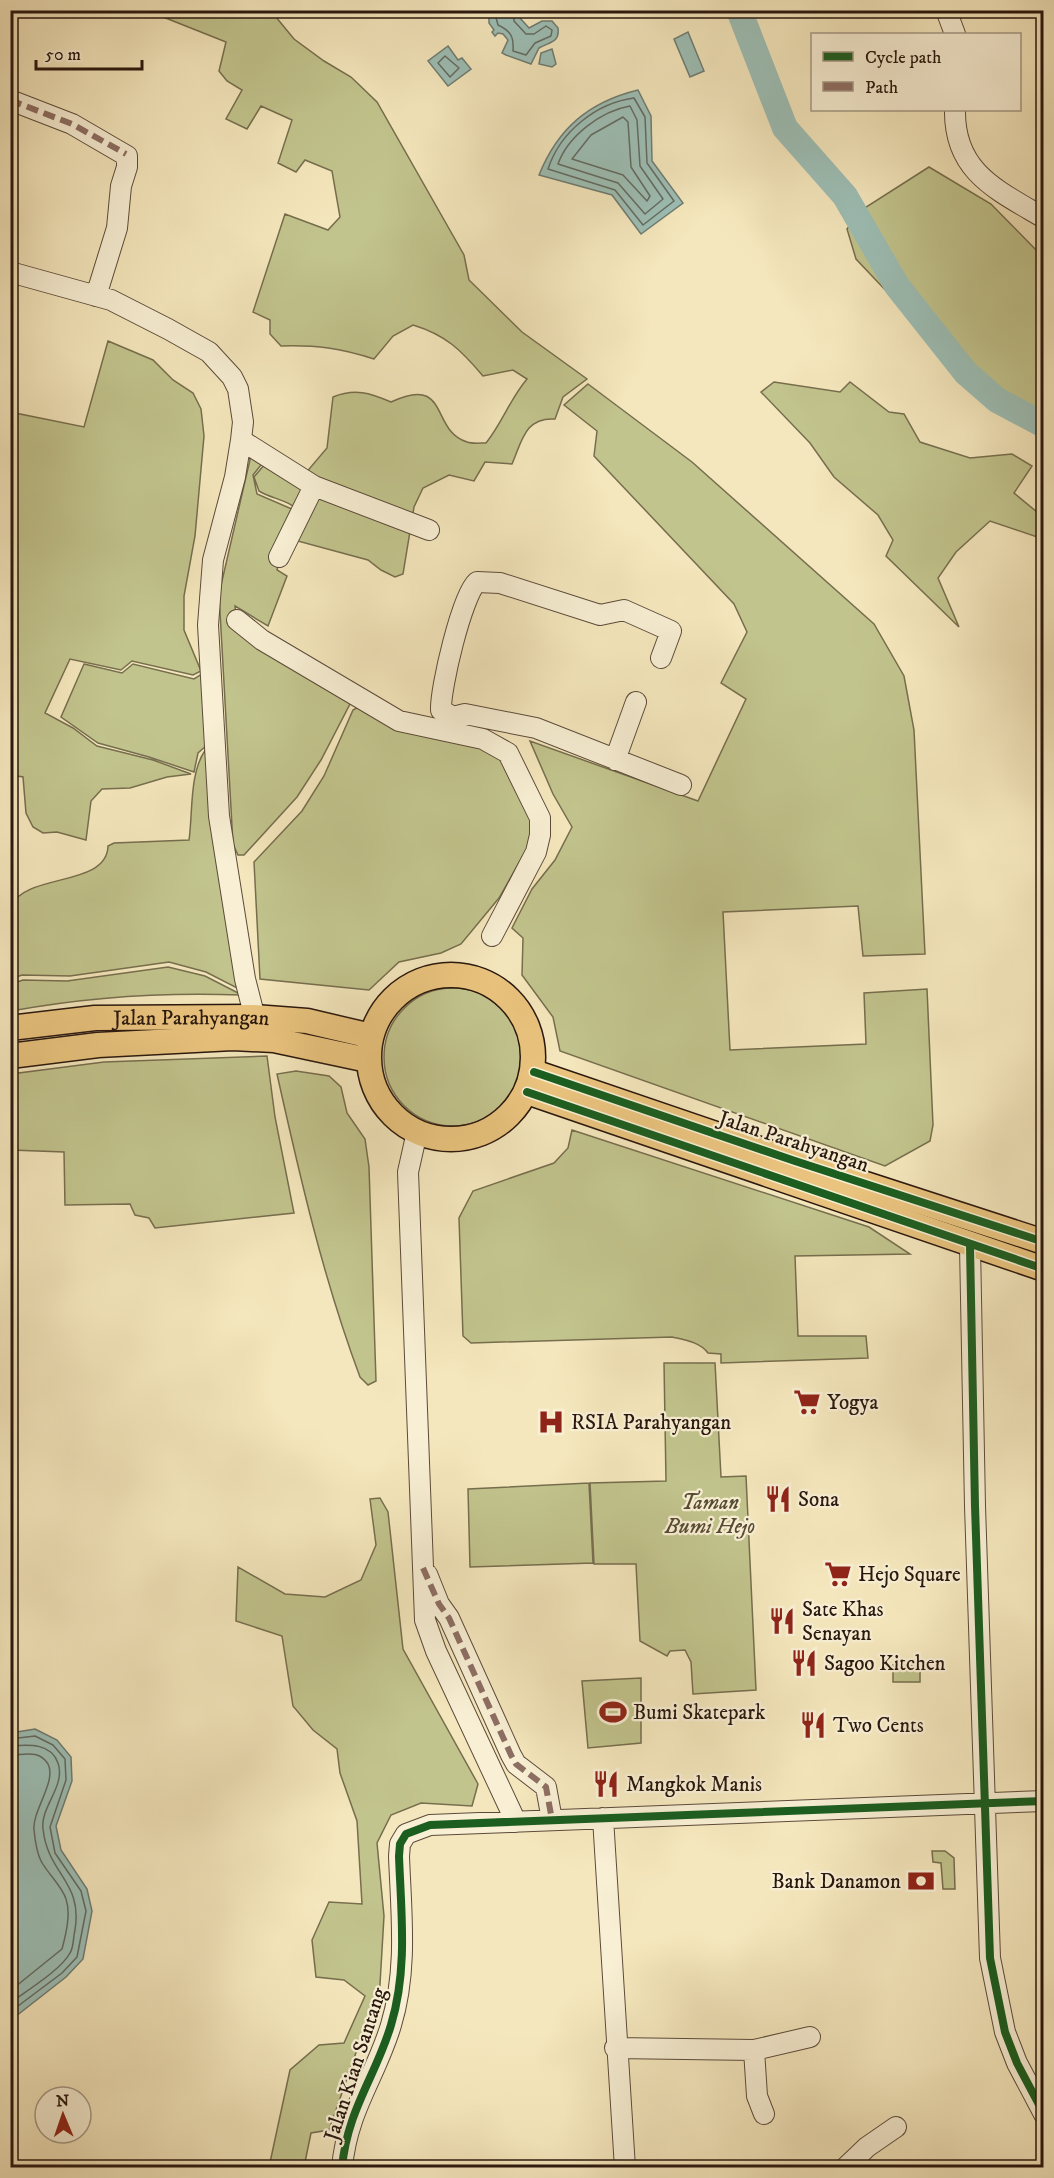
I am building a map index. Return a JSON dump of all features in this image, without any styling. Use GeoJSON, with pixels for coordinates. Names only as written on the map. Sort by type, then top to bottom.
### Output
{"type":"FeatureCollection","features":[{"type":"Feature","properties":{"kind":"main road"},"geometry":{"type":"LineString","coordinates":[[453,974],[479,979],[506,994],[525,1018],[534,1047],[531,1082],[509,1116],[488,1130],[465,1138],[440,1138],[417,1132],[392,1114],[374,1089],[368,1060],[371,1036],[383,1011],[401,991],[425,978],[453,974]]}},
{"type":"Feature","properties":{"kind":"main road","name":"Jalan Parahyangan"},"geometry":{"type":"LineString","coordinates":[[10,1028],[94,1018],[257,1028],[306,1021],[371,1036]]}},
{"type":"Feature","properties":{"kind":"main road","name":"Jalan Parahyangan"},"geometry":{"type":"LineString","coordinates":[[10,1056],[98,1045],[233,1038],[257,1028]]}},
{"type":"Feature","properties":{"kind":"main road","name":"Jalan Parahyangan"},"geometry":{"type":"LineString","coordinates":[[257,1028],[274,1040],[368,1060]]}},
{"type":"Feature","properties":{"kind":"main road","name":"Jalan Parahyangan"},"geometry":{"type":"LineString","coordinates":[[531,1082],[795,1161],[1044,1242]]}},
{"type":"Feature","properties":{"kind":"main road","name":"Jalan Parahyangan"},"geometry":{"type":"LineString","coordinates":[[531,1082],[970,1246],[1044,1269]]}},
{"type":"Feature","properties":{"kind":"street"},"geometry":{"type":"LineString","coordinates":[[946,10],[955,33]]}},
{"type":"Feature","properties":{"kind":"street"},"geometry":{"type":"LineString","coordinates":[[10,100],[72,124],[127,156],[127,167],[121,186],[117,228],[96,296]]}},
{"type":"Feature","properties":{"kind":"street"},"geometry":{"type":"LineString","coordinates":[[955,111],[957,140],[963,154],[984,182],[1044,218]]}},
{"type":"Feature","properties":{"kind":"street"},"geometry":{"type":"LineString","coordinates":[[10,272],[111,300],[209,352],[232,377],[238,389],[243,422],[241,440],[235,477],[213,560],[208,625],[219,816],[257,1028]]}},
{"type":"Feature","properties":{"kind":"street"},"geometry":{"type":"LineString","coordinates":[[241,440],[314,486],[429,530]]}},
{"type":"Feature","properties":{"kind":"street"},"geometry":{"type":"LineString","coordinates":[[279,557],[314,486]]}},
{"type":"Feature","properties":{"kind":"street"},"geometry":{"type":"LineString","coordinates":[[451,724],[441,710],[442,686],[460,621],[477,582],[500,583],[600,615],[624,610],[675,626],[661,658]]}},
{"type":"Feature","properties":{"kind":"street"},"geometry":{"type":"LineString","coordinates":[[237,620],[262,640],[399,721],[451,724],[508,753],[540,818],[540,835],[536,852],[492,936]]}},
{"type":"Feature","properties":{"kind":"street"},"geometry":{"type":"LineString","coordinates":[[615,760],[636,702]]}},
{"type":"Feature","properties":{"kind":"street"},"geometry":{"type":"LineString","coordinates":[[451,724],[465,714],[536,728],[681,785]]}},
{"type":"Feature","properties":{"kind":"street"},"geometry":{"type":"LineString","coordinates":[[417,1132],[408,1172],[422,1586],[428,1633],[516,1822]]}},
{"type":"Feature","properties":{"kind":"street"},"geometry":{"type":"LineString","coordinates":[[970,1246],[990,1958],[996,1995],[1017,2063],[1044,2114]]}},
{"type":"Feature","properties":{"kind":"street"},"geometry":{"type":"LineString","coordinates":[[423,1568],[439,1604],[449,1618],[510,1755],[516,1764],[546,1787],[552,1820]]}},
{"type":"Feature","properties":{"kind":"street","name":"Jalan Kian Santang"},"geometry":{"type":"LineString","coordinates":[[342,2168],[346,2137],[356,2107],[390,2027],[400,1993],[402,1955],[400,1844],[406,1834],[417,1828],[552,1820],[1044,1801]]}},
{"type":"Feature","properties":{"kind":"street"},"geometry":{"type":"LineString","coordinates":[[603,1818],[615,2048],[625,2168]]}},
{"type":"Feature","properties":{"kind":"street"},"geometry":{"type":"LineString","coordinates":[[615,2048],[754,2049],[810,2037]]}},
{"type":"Feature","properties":{"kind":"street"},"geometry":{"type":"LineString","coordinates":[[754,2049],[757,2096],[764,2114]]}},
{"type":"Feature","properties":{"kind":"street"},"geometry":{"type":"LineString","coordinates":[[845,2168],[867,2147],[896,2127]]}},
{"type":"Feature","properties":{"kind":"green space"},"geometry":{"type":"Polygon","coordinates":[[[148,11],[271,11],[294,39],[351,77],[377,102],[464,255],[469,280],[522,332],[587,379],[563,397],[555,419],[545,419],[531,426],[522,439],[512,464],[485,462],[474,481],[449,475],[423,488],[414,507],[403,574],[395,577],[368,560],[294,540],[299,511],[290,504],[259,491],[254,477],[265,464],[305,474],[327,448],[333,397],[341,394],[362,393],[391,402],[410,395],[423,395],[431,399],[456,436],[469,443],[486,443],[527,379],[513,370],[483,376],[452,344],[413,325],[393,336],[374,359],[328,348],[281,346],[270,334],[270,320],[253,312],[285,214],[328,230],[340,217],[332,171],[305,160],[296,172],[278,163],[292,120],[261,106],[247,129],[226,119],[242,90],[227,81],[219,71],[226,42],[148,11]]]}},
{"type":"Feature","properties":{"kind":"green space"},"geometry":{"type":"Polygon","coordinates":[[[929,167],[991,204],[1043,257],[1043,427],[1029,412],[985,390],[934,343],[920,312],[889,294],[856,259],[847,229],[863,209],[929,167]]]}},
{"type":"Feature","properties":{"kind":"green space"},"geometry":{"type":"Polygon","coordinates":[[[108,341],[153,360],[173,380],[193,393],[201,409],[204,436],[195,536],[184,596],[184,630],[201,671],[193,675],[132,661],[121,670],[70,659],[45,713],[73,728],[97,746],[153,760],[191,774],[167,777],[130,788],[102,789],[91,801],[86,840],[57,832],[43,833],[33,827],[26,813],[23,777],[11,775],[10,513],[13,507],[10,500],[10,412],[84,427],[108,341]]]}},
{"type":"Feature","properties":{"kind":"green space"},"geometry":{"type":"Polygon","coordinates":[[[774,382],[840,392],[850,382],[889,412],[904,414],[920,442],[970,458],[1012,454],[1032,466],[1014,493],[1043,517],[1043,539],[990,521],[956,552],[938,578],[959,627],[886,556],[893,540],[878,515],[834,477],[810,443],[761,392],[774,382]]]}},
{"type":"Feature","properties":{"kind":"green space"},"geometry":{"type":"Polygon","coordinates":[[[588,384],[692,462],[874,624],[904,676],[914,730],[925,954],[863,956],[858,906],[723,912],[730,1050],[866,1044],[864,993],[927,989],[933,1125],[930,1141],[885,1166],[560,1051],[553,1017],[522,975],[523,938],[512,928],[532,889],[555,860],[572,827],[553,794],[530,741],[698,801],[746,699],[721,683],[747,632],[734,604],[594,456],[597,431],[564,405],[588,384]]]}},
{"type":"Feature","properties":{"kind":"green space"},"geometry":{"type":"Polygon","coordinates":[[[252,451],[265,460],[253,475],[257,494],[294,510],[277,570],[287,576],[268,626],[235,606],[237,628],[351,702],[321,760],[297,797],[244,855],[238,855],[233,844],[219,594],[252,451]]]}},
{"type":"Feature","properties":{"kind":"green space"},"geometry":{"type":"Polygon","coordinates":[[[84,664],[122,673],[133,664],[194,679],[205,672],[206,746],[198,753],[194,772],[98,743],[61,717],[84,664]]]}},
{"type":"Feature","properties":{"kind":"green space"},"geometry":{"type":"Polygon","coordinates":[[[362,705],[472,742],[501,756],[535,814],[528,847],[499,898],[461,944],[441,953],[399,962],[369,990],[260,979],[254,862],[302,811],[324,776],[353,710],[362,705]]]}},
{"type":"Feature","properties":{"kind":"green space"},"geometry":{"type":"Polygon","coordinates":[[[206,749],[239,989],[206,972],[169,962],[70,976],[22,975],[11,979],[9,929],[12,905],[20,895],[33,888],[95,868],[104,859],[108,846],[114,843],[189,840],[194,781],[206,749]]]}},
{"type":"Feature","properties":{"kind":"green space"},"geometry":{"type":"Polygon","coordinates":[[[168,967],[205,976],[242,995],[184,994],[126,997],[68,1002],[11,1011],[11,984],[23,980],[67,981],[168,967]]]}},
{"type":"Feature","properties":{"kind":"green space"},"geometry":{"type":"Polygon","coordinates":[[[453,988],[480,993],[492,999],[502,1008],[511,1018],[517,1030],[522,1057],[517,1084],[511,1096],[502,1106],[492,1115],[480,1121],[453,1126],[426,1121],[414,1115],[404,1106],[395,1096],[389,1084],[384,1057],[389,1030],[395,1018],[404,1008],[414,999],[426,993],[453,988]]]}},
{"type":"Feature","properties":{"kind":"green space"},"geometry":{"type":"Polygon","coordinates":[[[267,1056],[275,1117],[294,1213],[155,1228],[149,1218],[135,1215],[130,1204],[65,1205],[64,1152],[11,1150],[11,1074],[104,1062],[267,1056]]]}},
{"type":"Feature","properties":{"kind":"green space"},"geometry":{"type":"Polygon","coordinates":[[[296,1071],[329,1076],[341,1087],[347,1113],[365,1139],[369,1167],[376,1381],[368,1385],[360,1377],[347,1340],[313,1227],[277,1074],[296,1071]]]}},
{"type":"Feature","properties":{"kind":"green space"},"geometry":{"type":"Polygon","coordinates":[[[572,1130],[869,1227],[910,1254],[795,1256],[798,1336],[866,1336],[868,1358],[721,1363],[721,1354],[708,1353],[697,1344],[672,1337],[471,1343],[463,1336],[459,1218],[473,1191],[554,1163],[568,1148],[572,1130]]]}},
{"type":"Feature","properties":{"kind":"green space","name":"Taman Bumi Hejo"},"geometry":{"type":"Polygon","coordinates":[[[664,1363],[715,1363],[721,1477],[746,1476],[756,1690],[693,1694],[691,1662],[685,1650],[670,1651],[667,1656],[640,1641],[636,1564],[594,1564],[590,1483],[666,1481],[664,1363]]]}},
{"type":"Feature","properties":{"kind":"green space"},"geometry":{"type":"Polygon","coordinates":[[[589,1483],[593,1563],[470,1567],[468,1489],[589,1483]]]}},
{"type":"Feature","properties":{"kind":"green space"},"geometry":{"type":"Polygon","coordinates":[[[380,1498],[388,1512],[403,1649],[478,1784],[472,1806],[421,1803],[391,1815],[377,1843],[384,1916],[379,2001],[359,2044],[329,2130],[311,2133],[304,2167],[269,2167],[290,2070],[319,2045],[344,2043],[365,1996],[344,1980],[316,1977],[312,1940],[329,1902],[362,1904],[357,1821],[340,1773],[337,1749],[313,1730],[293,1706],[282,1636],[236,1621],[238,1567],[285,1594],[325,1597],[361,1580],[376,1545],[370,1499],[380,1498]]]}},
{"type":"Feature","properties":{"kind":"green space"},"geometry":{"type":"Polygon","coordinates":[[[893,1665],[920,1665],[920,1682],[893,1682],[893,1665]]]}},
{"type":"Feature","properties":{"kind":"green space","name":"Bumi Skatepark"},"geometry":{"type":"Polygon","coordinates":[[[641,1678],[641,1743],[588,1748],[582,1681],[641,1678]]]}},
{"type":"Feature","properties":{"kind":"green space"},"geometry":{"type":"Polygon","coordinates":[[[932,1851],[945,1851],[954,1858],[955,1889],[943,1889],[941,1863],[933,1862],[932,1851]]]}},
{"type":"Feature","properties":{"kind":"water"},"geometry":{"type":"Polygon","coordinates":[[[489,11],[522,11],[520,18],[529,28],[542,21],[552,21],[558,28],[557,37],[539,48],[531,64],[506,55],[502,53],[508,40],[503,34],[498,33],[495,36],[492,32],[494,30],[489,23],[489,11]]]}},
{"type":"Feature","properties":{"kind":"water"},"geometry":{"type":"Polygon","coordinates":[[[688,32],[704,71],[690,77],[674,39],[688,32]]]}},
{"type":"Feature","properties":{"kind":"water"},"geometry":{"type":"Polygon","coordinates":[[[448,46],[458,60],[462,58],[471,69],[448,86],[428,61],[448,46]]]}},
{"type":"Feature","properties":{"kind":"water"},"geometry":{"type":"Polygon","coordinates":[[[552,49],[556,64],[552,67],[539,64],[541,53],[552,49]]]}},
{"type":"Feature","properties":{"kind":"water"},"geometry":{"type":"Polygon","coordinates":[[[638,90],[651,116],[652,161],[683,203],[641,234],[612,195],[539,175],[556,144],[577,119],[605,102],[638,90]]]}},
{"type":"Feature","properties":{"kind":"water"},"geometry":{"type":"Polygon","coordinates":[[[35,1729],[57,1740],[71,1757],[72,1781],[56,1826],[61,1850],[87,1889],[92,1911],[83,1959],[66,1977],[11,2020],[11,1733],[35,1729]]]}},
{"type":"Feature","properties":{"kind":"waterway"},"geometry":{"type":"LineString","coordinates":[[739,10],[785,128],[845,196],[897,286],[966,373],[997,400],[1044,425]]}},
{"type":"Feature","properties":{"kind":"marked path"},"geometry":{"type":"LineString","coordinates":[[10,100],[72,124],[126,154]]}},
{"type":"Feature","properties":{"kind":"marked path"},"geometry":{"type":"LineString","coordinates":[[423,1568],[439,1604],[449,1618],[516,1764],[546,1787],[552,1820]]}},
{"type":"Feature","properties":{"kind":"cycle path"},"geometry":{"type":"LineString","coordinates":[[534,1072],[795,1161],[1044,1242]]}},
{"type":"Feature","properties":{"kind":"cycle path"},"geometry":{"type":"LineString","coordinates":[[527,1092],[1044,1269]]}},
{"type":"Feature","properties":{"kind":"cycle path"},"geometry":{"type":"LineString","coordinates":[[970,1246],[975,1506],[990,1958],[1005,2032],[1017,2063],[1044,2114]]}},
{"type":"Feature","properties":{"kind":"cycle path"},"geometry":{"type":"LineString","coordinates":[[342,2168],[350,2128],[385,2043],[396,2004],[402,1962],[399,1856],[400,1844],[406,1834],[430,1825],[1044,1801]]}},
{"type":"Feature","properties":{"kind":"place","name":"Yogya"},"geometry":{"type":"Point","coordinates":[807,1402]}},
{"type":"Feature","properties":{"kind":"place","name":"RSIA Parahyangan"},"geometry":{"type":"Point","coordinates":[551,1422]}},
{"type":"Feature","properties":{"kind":"place","name":"Sona"},"geometry":{"type":"Point","coordinates":[778,1499]}},
{"type":"Feature","properties":{"kind":"place","name":"Hejo Square"},"geometry":{"type":"Point","coordinates":[838,1574]}},
{"type":"Feature","properties":{"kind":"place","name":"Sate Khas Senayan"},"geometry":{"type":"Point","coordinates":[782,1621]}},
{"type":"Feature","properties":{"kind":"place","name":"Sagoo Kitchen"},"geometry":{"type":"Point","coordinates":[804,1663]}},
{"type":"Feature","properties":{"kind":"place","name":"Bumi Skatepark"},"geometry":{"type":"Point","coordinates":[613,1712]}},
{"type":"Feature","properties":{"kind":"place","name":"Two Cents"},"geometry":{"type":"Point","coordinates":[813,1725]}},
{"type":"Feature","properties":{"kind":"place","name":"Mangkok Manis"},"geometry":{"type":"Point","coordinates":[606,1784]}},
{"type":"Feature","properties":{"kind":"place","name":"Bank Danamon"},"geometry":{"type":"Point","coordinates":[921,1881]}}]}
